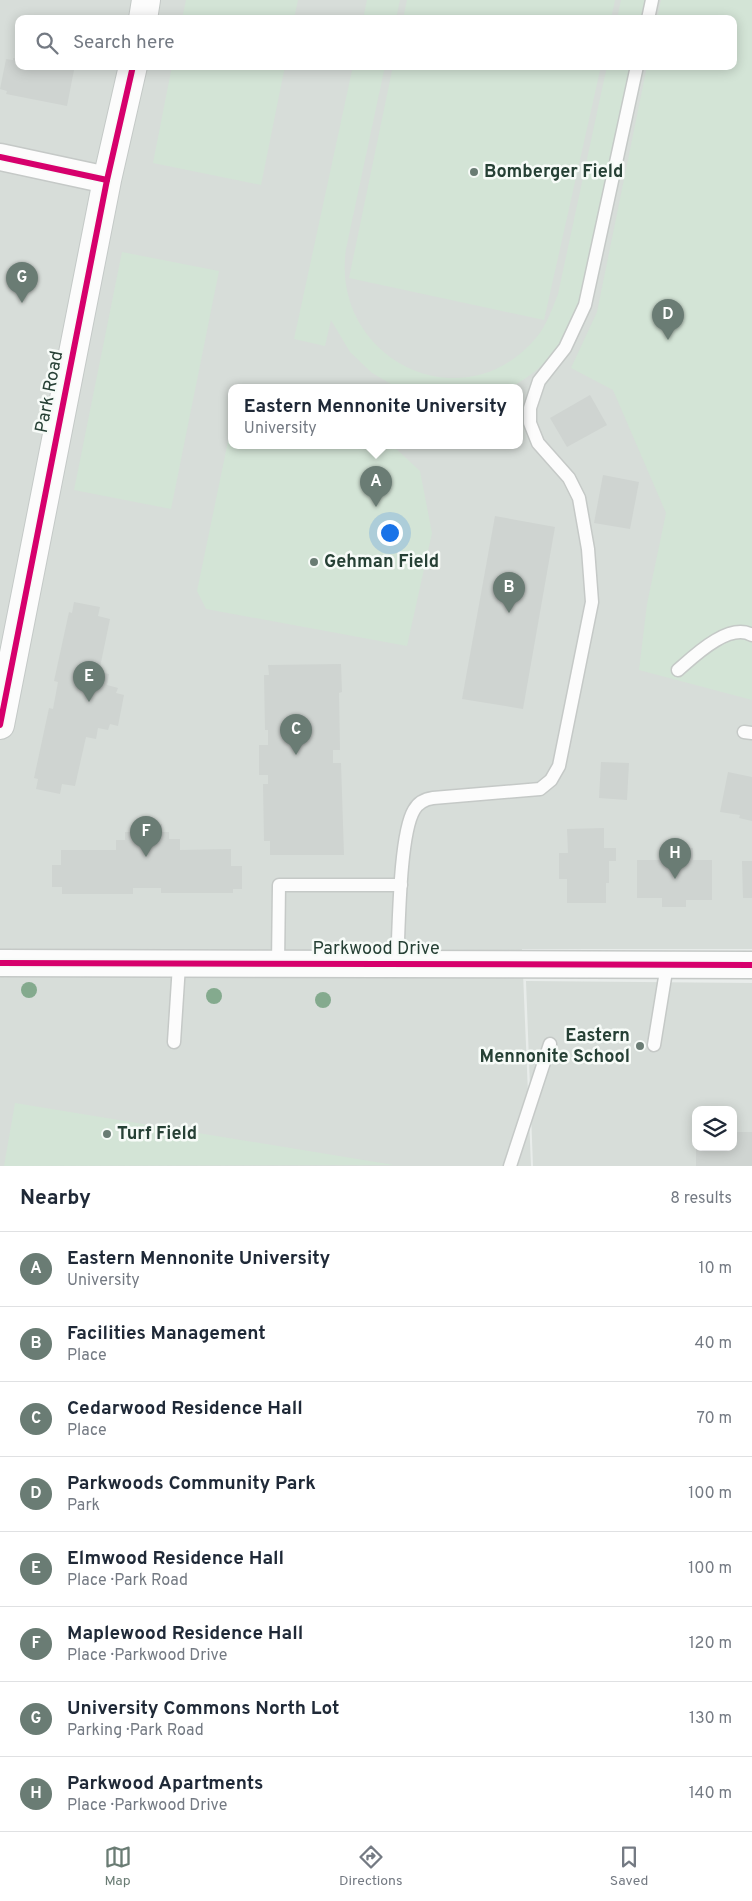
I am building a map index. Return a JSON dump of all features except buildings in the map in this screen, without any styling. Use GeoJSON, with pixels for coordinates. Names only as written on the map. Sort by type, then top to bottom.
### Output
{"type":"FeatureCollection","features":[{"type":"Feature","properties":{"kind":"street"},"geometry":{"type":"LineString","coordinates":[[144,15],[146,0]]}},
{"type":"Feature","properties":{"kind":"street","name":"Park Road"},"geometry":{"type":"LineString","coordinates":[[0,725],[106,180],[132,70]]}},
{"type":"Feature","properties":{"kind":"street"},"geometry":{"type":"LineString","coordinates":[[0,157],[106,180]]}},
{"type":"Feature","properties":{"kind":"street","name":"Parkwood Drive"},"geometry":{"type":"LineString","coordinates":[[0,963],[752,965]]}},
{"type":"Feature","properties":{"kind":"lane"},"geometry":{"type":"LineString","coordinates":[[649,15],[652,0]]}},
{"type":"Feature","properties":{"kind":"lane"},"geometry":{"type":"LineString","coordinates":[[397,964],[401,885],[411,816],[418,804],[433,798],[540,789],[551,780],[559,766],[591,609],[588,549],[580,498],[569,478],[538,443],[530,424],[530,408],[539,381],[571,338],[585,305],[637,70]]}},
{"type":"Feature","properties":{"kind":"lane"},"geometry":{"type":"LineString","coordinates":[[678,670],[701,649],[733,633],[752,635]]}},
{"type":"Feature","properties":{"kind":"lane"},"geometry":{"type":"LineString","coordinates":[[278,964],[280,885],[401,885]]}},
{"type":"Feature","properties":{"kind":"lane"},"geometry":{"type":"LineString","coordinates":[[174,1042],[179,964]]}},
{"type":"Feature","properties":{"kind":"lane"},"geometry":{"type":"LineString","coordinates":[[654,1045],[667,965]]}},
{"type":"Feature","properties":{"kind":"lane"},"geometry":{"type":"LineString","coordinates":[[510,1166],[550,1044]]}},
{"type":"Feature","properties":{"kind":"shaded area"},"geometry":{"type":"Polygon","coordinates":[[[0,0],[752,0],[752,949],[522,949],[531,1166],[0,1166],[0,0]]]}},
{"type":"Feature","properties":{"kind":"shaded area","name":"Eastern Mennonite School"},"geometry":{"type":"Polygon","coordinates":[[[526,981],[752,983],[752,1166],[533,1166],[526,981]]]}},
{"type":"Feature","properties":{"kind":"green space"},"geometry":{"type":"Polygon","coordinates":[[[186,0],[298,0],[295,15],[183,15],[186,0]]]}},
{"type":"Feature","properties":{"kind":"green space"},"geometry":{"type":"Polygon","coordinates":[[[367,0],[400,0],[397,15],[364,15],[367,0]]]}},
{"type":"Feature","properties":{"kind":"green space"},"geometry":{"type":"Polygon","coordinates":[[[407,0],[615,0],[612,15],[404,15],[407,0]]]}},
{"type":"Feature","properties":{"kind":"green space"},"geometry":{"type":"Polygon","coordinates":[[[621,0],[645,0],[642,15],[618,15],[621,0]]]}},
{"type":"Feature","properties":{"kind":"green space"},"geometry":{"type":"Polygon","coordinates":[[[661,0],[752,0],[752,700],[639,670],[647,604],[666,513],[613,390],[571,368],[597,312],[646,70],[737,70],[737,15],[658,15],[661,0]]]}},
{"type":"Feature","properties":{"kind":"green space"},"geometry":{"type":"Polygon","coordinates":[[[171,70],[284,70],[261,185],[153,163],[171,70]]]}},
{"type":"Feature","properties":{"kind":"green space"},"geometry":{"type":"Polygon","coordinates":[[[352,70],[384,70],[346,249],[347,288],[359,322],[380,348],[408,367],[440,377],[473,376],[506,364],[536,338],[543,328],[558,294],[606,70],[630,70],[578,309],[566,335],[553,354],[536,370],[516,384],[391,384],[372,373],[350,352],[331,320],[325,346],[294,339],[352,70]]]}},
{"type":"Feature","properties":{"kind":"green space","name":"Bomberger Field"},"geometry":{"type":"Polygon","coordinates":[[[392,70],[600,70],[544,320],[349,278],[392,70]]]}},
{"type":"Feature","properties":{"kind":"green space"},"geometry":{"type":"Polygon","coordinates":[[[122,252],[219,271],[171,509],[74,490],[122,252]]]}},
{"type":"Feature","properties":{"kind":"green space","name":"Gehman Field"},"geometry":{"type":"Polygon","coordinates":[[[228,441],[228,449],[396,449],[420,471],[432,533],[407,646],[206,609],[197,591],[228,441]]]}},
{"type":"Feature","properties":{"kind":"green space","name":"Turf Field"},"geometry":{"type":"Polygon","coordinates":[[[15,1103],[394,1165],[4,1166],[15,1103]]]}},
{"type":"Feature","properties":{"kind":"cycle path"},"geometry":{"type":"LineString","coordinates":[[0,725],[107,180],[132,70]]}},
{"type":"Feature","properties":{"kind":"cycle path"},"geometry":{"type":"LineString","coordinates":[[0,157],[107,180]]}},
{"type":"Feature","properties":{"kind":"cycle path"},"geometry":{"type":"LineString","coordinates":[[0,963],[752,965]]}},
{"type":"Feature","properties":{"kind":"place","name":"Bomberger Field"},"geometry":{"type":"Point","coordinates":[474,172]}},
{"type":"Feature","properties":{"kind":"place","name":"University Commons North Lot"},"geometry":{"type":"Point","coordinates":[22,303]}},
{"type":"Feature","properties":{"kind":"place","name":"Parkwoods Community Park"},"geometry":{"type":"Point","coordinates":[668,340]}},
{"type":"Feature","properties":{"kind":"place","name":"Eastern Mennonite University"},"geometry":{"type":"Point","coordinates":[376,507]}},
{"type":"Feature","properties":{"kind":"place","name":"Gehman Field"},"geometry":{"type":"Point","coordinates":[314,562]}},
{"type":"Feature","properties":{"kind":"place","name":"Facilities Management"},"geometry":{"type":"Point","coordinates":[509,613]}},
{"type":"Feature","properties":{"kind":"place","name":"Elmwood Residence Hall"},"geometry":{"type":"Point","coordinates":[89,702]}},
{"type":"Feature","properties":{"kind":"place","name":"Cedarwood Residence Hall"},"geometry":{"type":"Point","coordinates":[296,755]}},
{"type":"Feature","properties":{"kind":"place","name":"Maplewood Residence Hall"},"geometry":{"type":"Point","coordinates":[146,857]}},
{"type":"Feature","properties":{"kind":"place","name":"Parkwood Apartments"},"geometry":{"type":"Point","coordinates":[675,879]}},
{"type":"Feature","properties":{"kind":"place","name":"Eastern Mennonite School"},"geometry":{"type":"Point","coordinates":[640,1046]}},
{"type":"Feature","properties":{"kind":"place","name":"Turf Field"},"geometry":{"type":"Point","coordinates":[107,1134]}}]}
